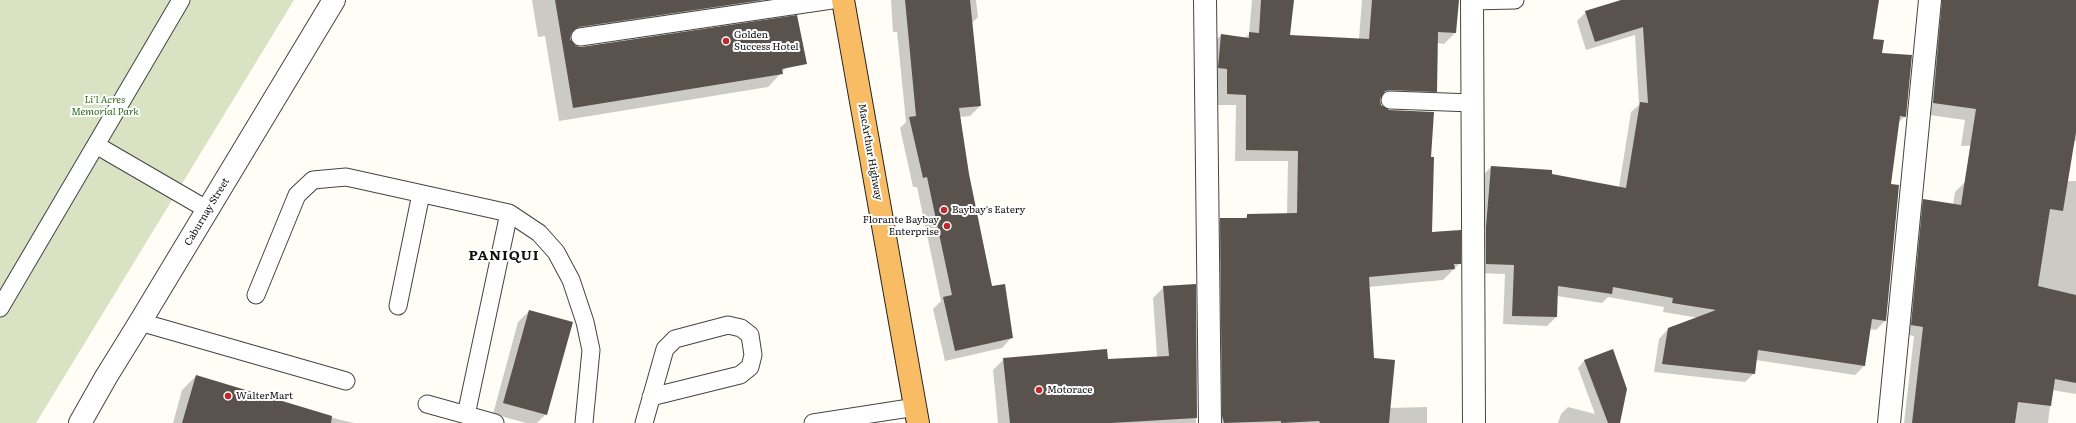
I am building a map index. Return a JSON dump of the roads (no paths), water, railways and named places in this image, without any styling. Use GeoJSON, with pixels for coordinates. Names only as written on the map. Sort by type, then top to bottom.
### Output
{"type":"FeatureCollection","features":[{"type":"Feature","properties":{"kind":"highway","name":"MacArthur Highway"},"geometry":{"type":"LineString","coordinates":[[843,0],[917,415]]}},
{"type":"Feature","properties":{"kind":"street","name":"Caburnay Street"},"geometry":{"type":"LineString","coordinates":[[80,423],[106,377],[334,0]]}},
{"type":"Feature","properties":{"kind":"street"},"geometry":{"type":"LineString","coordinates":[[1205,0],[1210,423]]}},
{"type":"Feature","properties":{"kind":"street"},"geometry":{"type":"LineString","coordinates":[[1472,0],[1474,423]]}},
{"type":"Feature","properties":{"kind":"street"},"geometry":{"type":"LineString","coordinates":[[1889,423],[1930,0]]}},
{"type":"Feature","properties":{"kind":"lane"},"geometry":{"type":"LineString","coordinates":[[0,308],[181,0]]}},
{"type":"Feature","properties":{"kind":"lane"},"geometry":{"type":"LineString","coordinates":[[580,37],[832,0]]}},
{"type":"Feature","properties":{"kind":"lane"},"geometry":{"type":"LineString","coordinates":[[1472,0],[1515,0]]}},
{"type":"Feature","properties":{"kind":"lane"},"geometry":{"type":"LineString","coordinates":[[1390,100],[1473,103]]}},
{"type":"Feature","properties":{"kind":"lane"},"geometry":{"type":"LineString","coordinates":[[96,145],[208,210]]}},
{"type":"Feature","properties":{"kind":"lane"},"geometry":{"type":"LineString","coordinates":[[256,295],[297,195],[314,180],[346,177],[509,213],[539,233],[556,252],[571,280],[585,322],[591,350],[584,423]]}},
{"type":"Feature","properties":{"kind":"lane"},"geometry":{"type":"LineString","coordinates":[[398,306],[421,194]]}},
{"type":"Feature","properties":{"kind":"lane"},"geometry":{"type":"LineString","coordinates":[[466,415],[509,213]]}},
{"type":"Feature","properties":{"kind":"lane"},"geometry":{"type":"LineString","coordinates":[[140,322],[346,381]]}},
{"type":"Feature","properties":{"kind":"lane"},"geometry":{"type":"LineString","coordinates":[[644,423],[651,397],[665,349],[675,339],[728,325],[741,328],[750,335],[753,355],[750,367],[740,375],[651,397]]}},
{"type":"Feature","properties":{"kind":"lane"},"geometry":{"type":"LineString","coordinates":[[427,404],[495,423]]}},
{"type":"Feature","properties":{"kind":"lane"},"geometry":{"type":"LineString","coordinates":[[813,423],[917,415]]}},
{"type":"Feature","properties":{"kind":"place","name":"Golden Success Hotel"},"geometry":{"type":"Point","coordinates":[726,41]}},
{"type":"Feature","properties":{"kind":"place","name":"Baybay's Eatery"},"geometry":{"type":"Point","coordinates":[944,210]}},
{"type":"Feature","properties":{"kind":"place","name":"Florante Baybay Enterprise"},"geometry":{"type":"Point","coordinates":[947,226]}},
{"type":"Feature","properties":{"kind":"place","name":"Motorace"},"geometry":{"type":"Point","coordinates":[1039,390]}},
{"type":"Feature","properties":{"kind":"place","name":"WalterMart"},"geometry":{"type":"Point","coordinates":[228,396]}},
{"type":"Feature","properties":{"kind":"district","name":"PANIQUI"},"geometry":{"type":"Point","coordinates":[504,256]}},
{"type":"Feature","properties":{"kind":"park label","name":"Li'l Acres Memorial Park"},"geometry":{"type":"Point","coordinates":[105,106]}}]}
